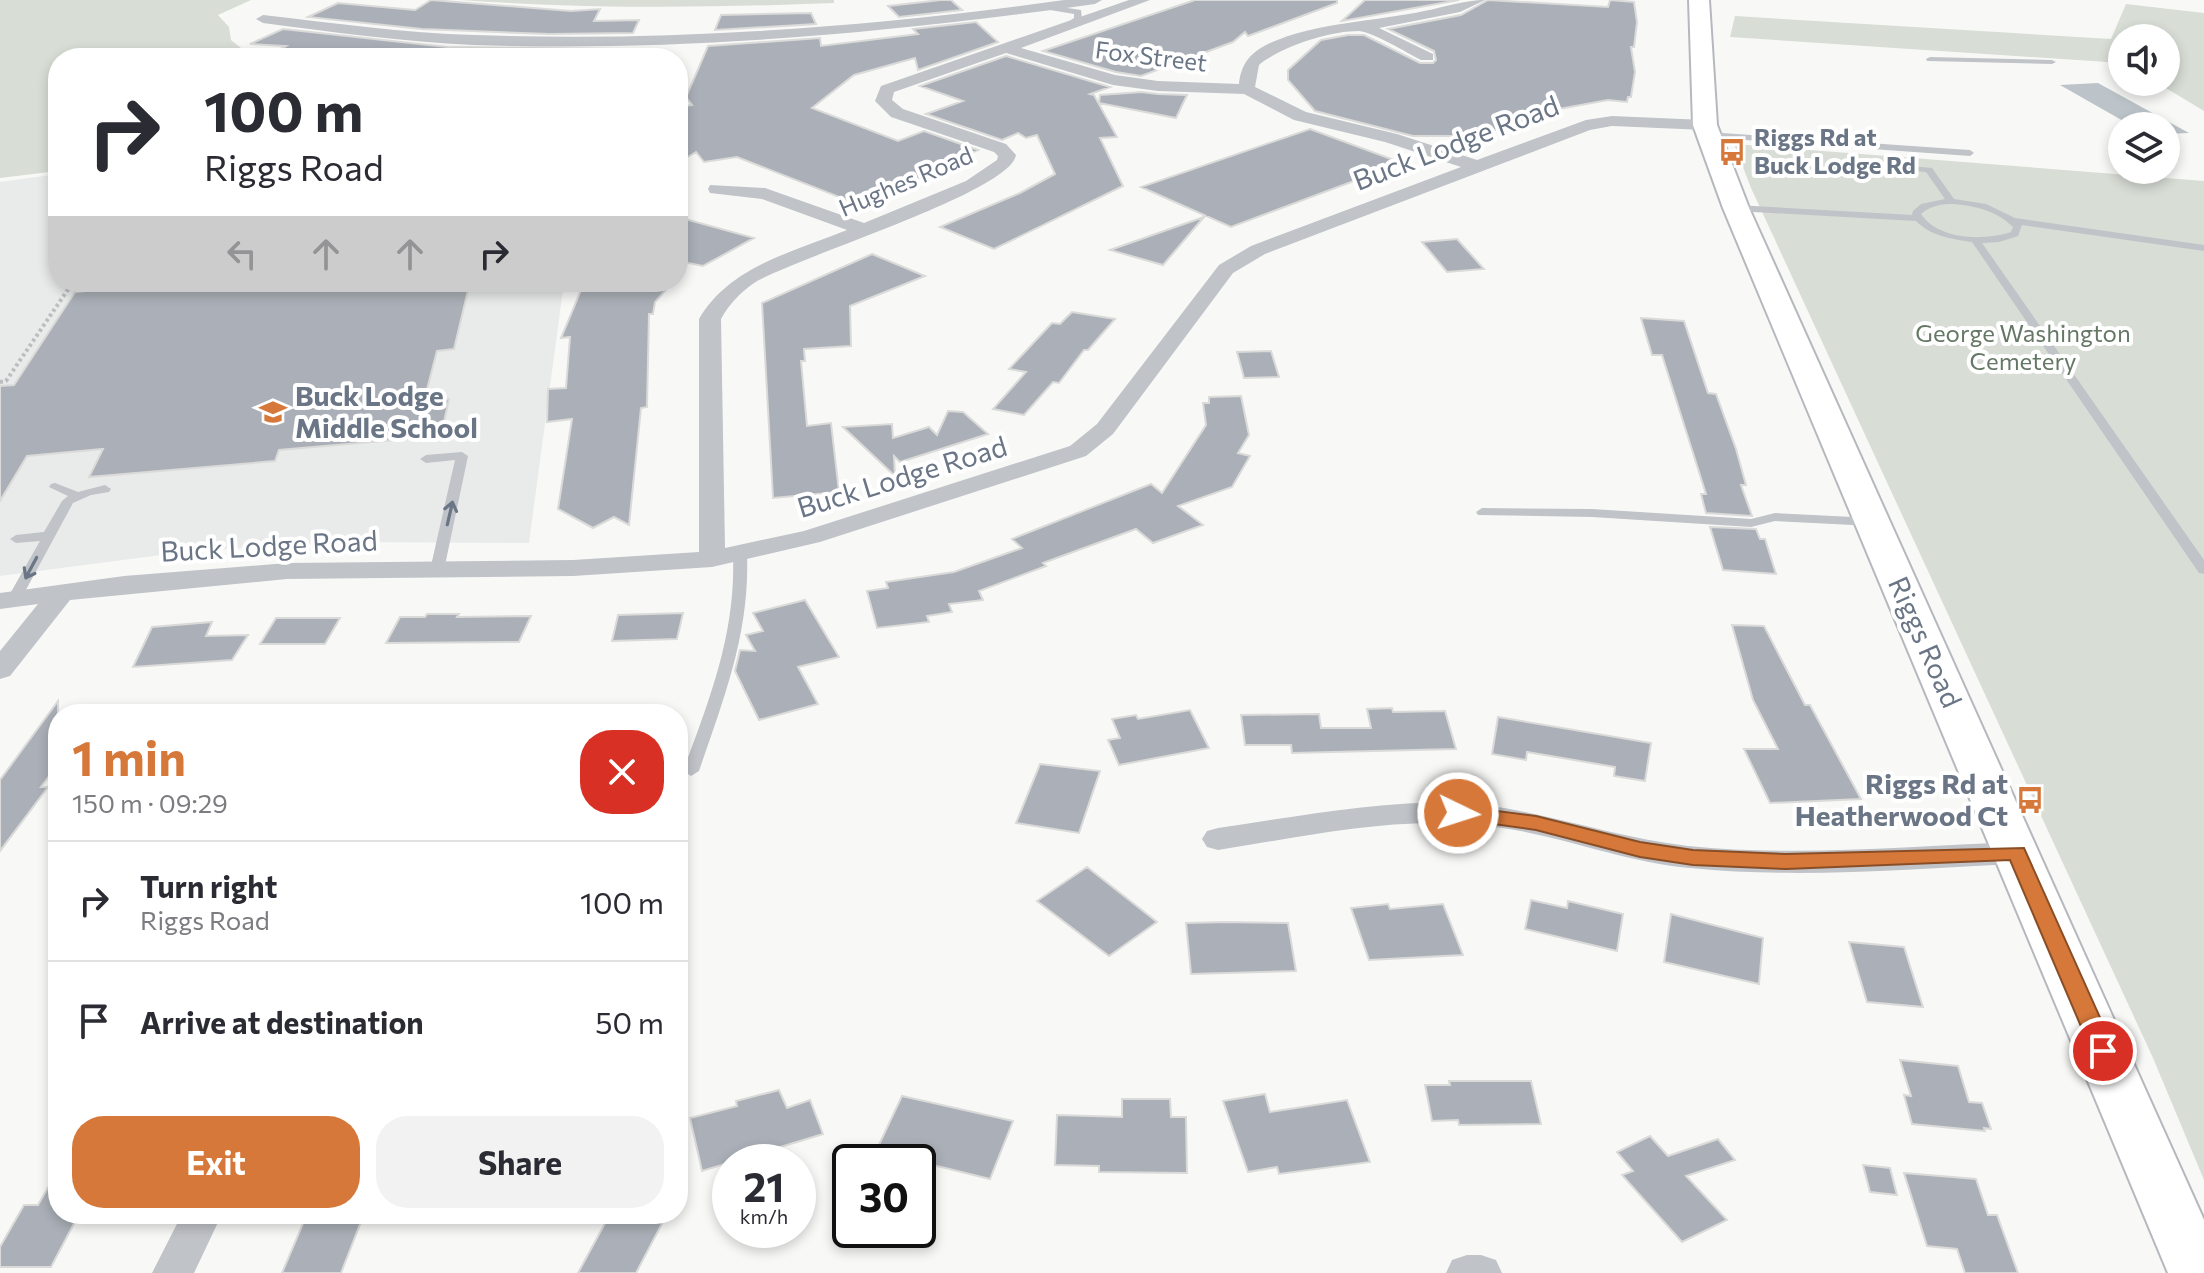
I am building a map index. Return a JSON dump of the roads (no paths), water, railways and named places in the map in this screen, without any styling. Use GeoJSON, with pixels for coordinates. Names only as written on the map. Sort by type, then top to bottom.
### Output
{"type":"FeatureCollection","features":[{"type":"Feature","properties":{"kind":"main road","name":"Riggs Road"},"geometry":{"type":"LineString","coordinates":[[1699,0],[1707,130],[1736,208],[2198,1273]]}},
{"type":"Feature","properties":{"kind":"street"},"geometry":{"type":"LineString","coordinates":[[263,19],[475,40],[769,37],[864,22],[1095,0]]}},
{"type":"Feature","properties":{"kind":"street","name":"Hughes Road"},"geometry":{"type":"LineString","coordinates":[[712,559],[710,319],[730,290],[750,277],[972,185],[1006,162],[1007,155],[1000,148],[897,113],[883,101],[887,89],[1143,0]]}},
{"type":"Feature","properties":{"kind":"street"},"geometry":{"type":"LineString","coordinates":[[1478,0],[1443,12],[1286,44],[1263,53],[1249,68],[1247,89],[1300,116],[1391,138],[1480,167]]}},
{"type":"Feature","properties":{"kind":"street"},"geometry":{"type":"LineString","coordinates":[[1365,27],[1427,57]]}},
{"type":"Feature","properties":{"kind":"street"},"geometry":{"type":"LineString","coordinates":[[672,48],[677,39]]}},
{"type":"Feature","properties":{"kind":"street"},"geometry":{"type":"LineString","coordinates":[[464,48],[475,40]]}},
{"type":"Feature","properties":{"kind":"street","name":"Fox Street"},"geometry":{"type":"LineString","coordinates":[[1006,48],[1113,80],[1158,86],[1247,89]]}},
{"type":"Feature","properties":{"kind":"street","name":"Buck Lodge Road"},"geometry":{"type":"LineString","coordinates":[[7,600],[227,575],[573,568],[712,559],[811,537],[1061,459],[1078,451],[1105,429],[1226,269],[1237,260],[1599,122],[1707,130]]}},
{"type":"Feature","properties":{"kind":"street"},"geometry":{"type":"LineString","coordinates":[[717,189],[765,194],[862,229]]}},
{"type":"Feature","properties":{"kind":"street"},"geometry":{"type":"LineString","coordinates":[[0,670],[61,593]]}},
{"type":"Feature","properties":{"kind":"street"},"geometry":{"type":"LineString","coordinates":[[1218,839],[1401,814],[1438,812],[1478,814],[1536,823],[1640,850],[1693,858],[1786,862],[2017,853]]}},
{"type":"Feature","properties":{"kind":"street"},"geometry":{"type":"LineString","coordinates":[[173,1273],[197,1224]]}},
{"type":"Feature","properties":{"kind":"street"},"geometry":{"type":"LineString","coordinates":[[1467,1273],[1481,1273]]}},
{"type":"Feature","properties":{"kind":"lane"},"geometry":{"type":"LineString","coordinates":[[1043,7],[1075,10],[1079,14],[1071,24]]}},
{"type":"Feature","properties":{"kind":"lane"},"geometry":{"type":"LineString","coordinates":[[1930,59],[2052,62]]}},
{"type":"Feature","properties":{"kind":"lane"},"geometry":{"type":"LineString","coordinates":[[1707,130],[1970,153]]}},
{"type":"Feature","properties":{"kind":"lane"},"geometry":{"type":"LineString","coordinates":[[1863,165],[1929,170],[1952,202]]}},
{"type":"Feature","properties":{"kind":"lane"},"geometry":{"type":"LineString","coordinates":[[1917,218],[1918,209],[1923,206],[1952,202],[1989,208],[2015,221],[2204,248]]}},
{"type":"Feature","properties":{"kind":"lane"},"geometry":{"type":"LineString","coordinates":[[1736,208],[1917,218],[1938,232],[1975,240],[1999,239],[2015,234],[2018,226],[2015,221]]}},
{"type":"Feature","properties":{"kind":"lane"},"geometry":{"type":"LineString","coordinates":[[1975,240],[2204,570]]}},
{"type":"Feature","properties":{"kind":"lane"},"geometry":{"type":"LineString","coordinates":[[426,459],[462,456],[437,570]]}},
{"type":"Feature","properties":{"kind":"lane"},"geometry":{"type":"LineString","coordinates":[[55,487],[78,496]]}},
{"type":"Feature","properties":{"kind":"lane"},"geometry":{"type":"LineString","coordinates":[[7,600],[68,501],[105,489]]}},
{"type":"Feature","properties":{"kind":"lane"},"geometry":{"type":"LineString","coordinates":[[1482,512],[1592,513],[1751,523],[1775,517],[1873,522]]}},
{"type":"Feature","properties":{"kind":"lane"},"geometry":{"type":"LineString","coordinates":[[16,539],[47,536]]}},
{"type":"Feature","properties":{"kind":"lane"},"geometry":{"type":"LineString","coordinates":[[691,771],[734,639],[743,576],[740,554]]}},
{"type":"Feature","properties":{"kind":"place","name":"Riggs Rd at Buck Lodge Rd"},"geometry":{"type":"Point","coordinates":[1732,152]}},
{"type":"Feature","properties":{"kind":"place","name":"Buck Lodge Middle School"},"geometry":{"type":"Point","coordinates":[273,412]}},
{"type":"Feature","properties":{"kind":"place","name":"Riggs Rd at Heatherwood Ct"},"geometry":{"type":"Point","coordinates":[2030,800]}},
{"type":"Feature","properties":{"kind":"park label","name":"George Washington Cemetery"},"geometry":{"type":"Point","coordinates":[2023,348]}}]}
